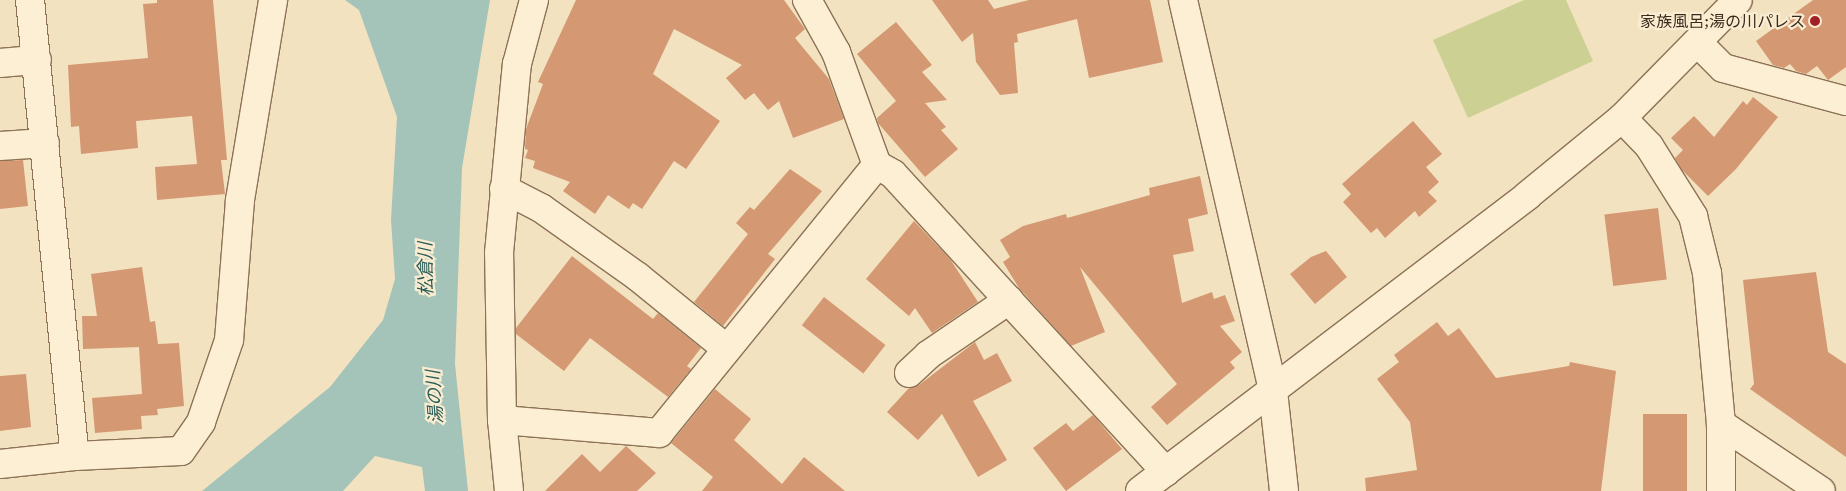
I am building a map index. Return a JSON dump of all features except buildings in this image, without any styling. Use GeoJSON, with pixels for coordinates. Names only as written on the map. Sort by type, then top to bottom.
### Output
{"type":"FeatureCollection","features":[{"type":"Feature","properties":{"kind":"street"},"geometry":{"type":"LineString","coordinates":[[30,0],[75,456]]}},
{"type":"Feature","properties":{"kind":"street"},"geometry":{"type":"LineString","coordinates":[[0,464],[75,456],[182,451],[201,422],[229,340],[240,200],[273,0]]}},
{"type":"Feature","properties":{"kind":"street"},"geometry":{"type":"LineString","coordinates":[[509,491],[502,420],[499,253],[517,64],[534,0]]}},
{"type":"Feature","properties":{"kind":"street"},"geometry":{"type":"LineString","coordinates":[[807,0],[836,52],[877,165],[893,174],[1166,472]]}},
{"type":"Feature","properties":{"kind":"street"},"geometry":{"type":"LineString","coordinates":[[1184,0],[1273,391],[1284,491]]}},
{"type":"Feature","properties":{"kind":"street"},"geometry":{"type":"LineString","coordinates":[[1140,491],[1528,195],[1622,118],[1698,43],[1738,0]]}},
{"type":"Feature","properties":{"kind":"street"},"geometry":{"type":"LineString","coordinates":[[1698,43],[1723,68],[1846,101]]}},
{"type":"Feature","properties":{"kind":"street"},"geometry":{"type":"LineString","coordinates":[[0,63],[37,60]]}},
{"type":"Feature","properties":{"kind":"street"},"geometry":{"type":"LineString","coordinates":[[1622,118],[1649,146],[1693,216],[1707,273],[1721,424],[1721,491]]}},
{"type":"Feature","properties":{"kind":"street"},"geometry":{"type":"LineString","coordinates":[[0,146],[45,143]]}},
{"type":"Feature","properties":{"kind":"street"},"geometry":{"type":"LineString","coordinates":[[502,420],[659,433],[877,165]]}},
{"type":"Feature","properties":{"kind":"street"},"geometry":{"type":"LineString","coordinates":[[504,190],[542,208],[638,277],[727,349]]}},
{"type":"Feature","properties":{"kind":"street"},"geometry":{"type":"LineString","coordinates":[[909,374],[928,354],[1008,300]]}},
{"type":"Feature","properties":{"kind":"street"},"geometry":{"type":"LineString","coordinates":[[1721,424],[1821,491]]}},
{"type":"Feature","properties":{"kind":"green space"},"geometry":{"type":"Polygon","coordinates":[[[1524,0],[1566,0],[1593,61],[1468,118],[1433,40],[1524,0]]]}},
{"type":"Feature","properties":{"kind":"water"},"geometry":{"type":"Polygon","coordinates":[[[345,0],[490,0],[462,168],[455,364],[468,491],[425,491],[422,467],[375,456],[343,491],[202,491],[330,387],[383,320],[395,279],[391,220],[397,117],[359,10],[345,0]]]}},
{"type":"Feature","properties":{"kind":"place","name":"家族風呂;湯の川パレス"},"geometry":{"type":"Point","coordinates":[1815,21]}},
{"type":"Feature","properties":{"kind":"water label","name":"松倉川"},"geometry":{"type":"Point","coordinates":[426,269]}},
{"type":"Feature","properties":{"kind":"water label","name":"湯の川"},"geometry":{"type":"Point","coordinates":[435,397]}}]}
